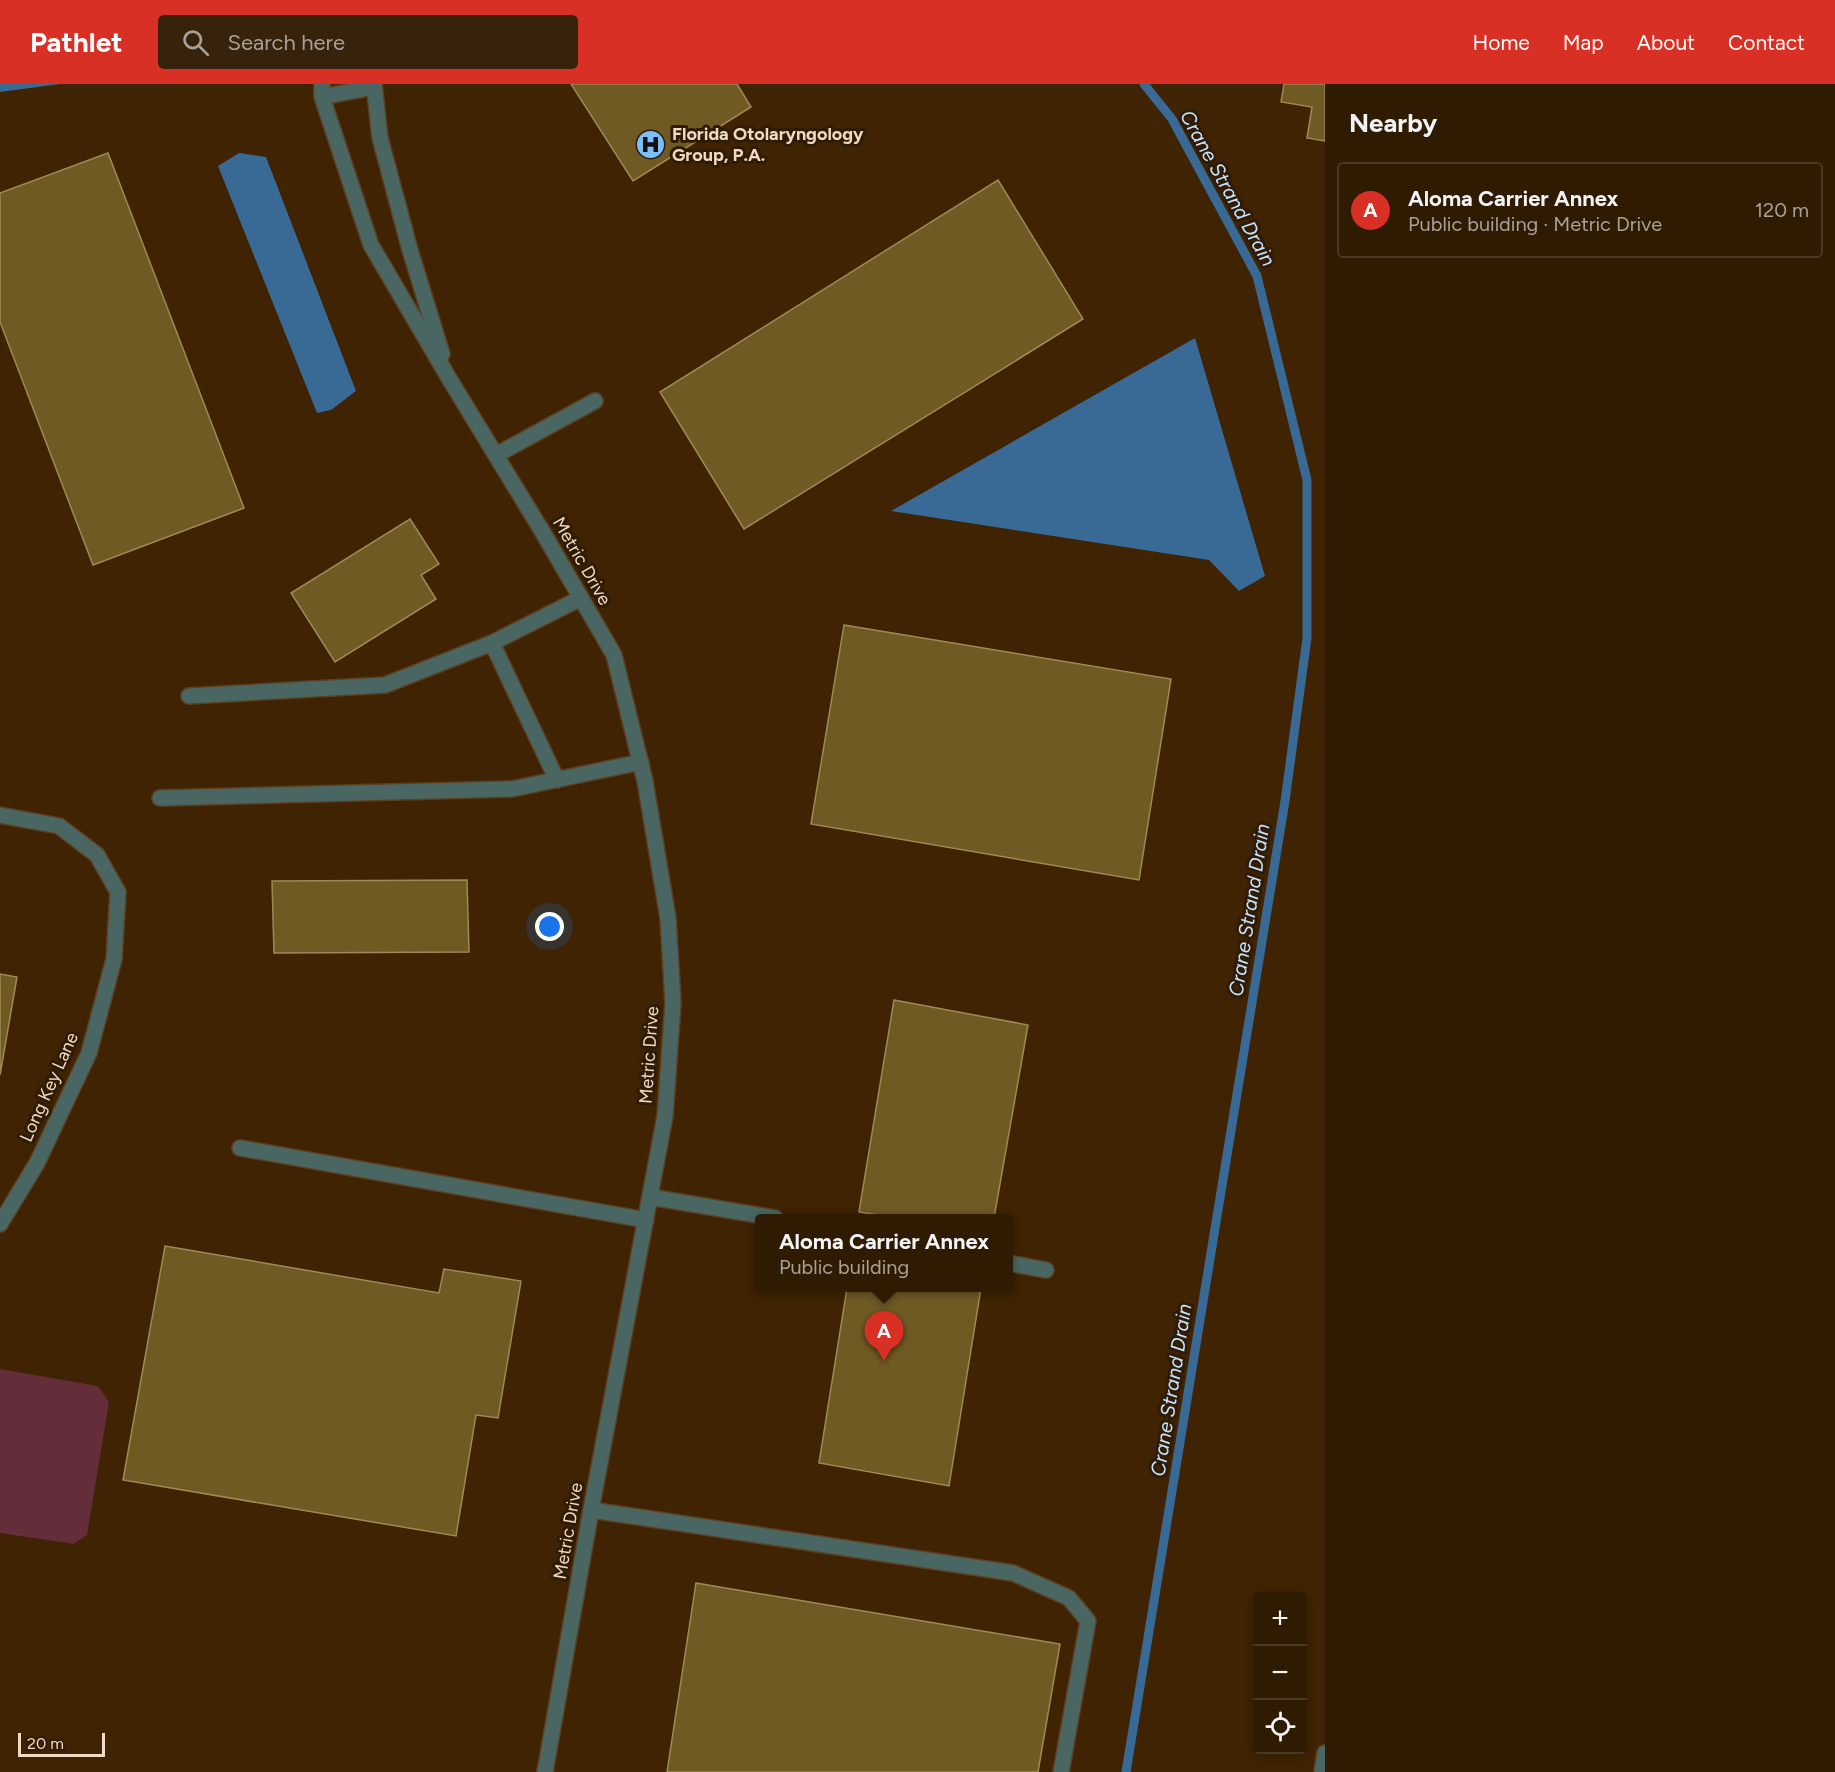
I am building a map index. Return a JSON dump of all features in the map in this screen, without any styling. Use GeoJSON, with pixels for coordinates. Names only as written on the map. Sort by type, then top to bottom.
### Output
{"type":"FeatureCollection","features":[{"type":"Feature","properties":{"kind":"street"},"geometry":{"type":"LineString","coordinates":[[322,91],[374,86]]}},
{"type":"Feature","properties":{"kind":"street","name":"Metric Drive"},"geometry":{"type":"LineString","coordinates":[[374,86],[383,149],[410,250],[450,380]]}},
{"type":"Feature","properties":{"kind":"street","name":"Metric Drive"},"geometry":{"type":"LineString","coordinates":[[322,91],[371,245],[614,655],[641,762],[668,918],[673,1003],[665,1116],[591,1510],[545,1772]]}},
{"type":"Feature","properties":{"kind":"street"},"geometry":{"type":"LineString","coordinates":[[496,455],[595,401]]}},
{"type":"Feature","properties":{"kind":"street"},"geometry":{"type":"LineString","coordinates":[[189,696],[385,685],[492,643],[581,598]]}},
{"type":"Feature","properties":{"kind":"street"},"geometry":{"type":"LineString","coordinates":[[492,643],[557,780]]}},
{"type":"Feature","properties":{"kind":"street"},"geometry":{"type":"LineString","coordinates":[[160,798],[512,789],[641,762]]}},
{"type":"Feature","properties":{"kind":"street","name":"Long Key Lane"},"geometry":{"type":"LineString","coordinates":[[0,815],[60,826],[98,855],[118,892],[114,959],[90,1053],[37,1163],[0,1224]]}},
{"type":"Feature","properties":{"kind":"street"},"geometry":{"type":"LineString","coordinates":[[240,1148],[646,1220]]}},
{"type":"Feature","properties":{"kind":"street"},"geometry":{"type":"LineString","coordinates":[[650,1197],[755,1215]]}},
{"type":"Feature","properties":{"kind":"street"},"geometry":{"type":"LineString","coordinates":[[1013,1264],[1046,1270]]}},
{"type":"Feature","properties":{"kind":"street"},"geometry":{"type":"LineString","coordinates":[[591,1510],[1014,1573],[1069,1598],[1088,1620],[1061,1772]]}},
{"type":"Feature","properties":{"kind":"street"},"geometry":{"type":"LineString","coordinates":[[1322,1772],[1325,1753]]}},
{"type":"Feature","properties":{"kind":"shaded area"},"geometry":{"type":"Polygon","coordinates":[[[0,1369],[98,1386],[109,1402],[87,1535],[74,1544],[0,1533],[0,1369]]]}},
{"type":"Feature","properties":{"kind":"water"},"geometry":{"type":"Polygon","coordinates":[[[0,84],[60,84],[0,92],[0,84]]]}},
{"type":"Feature","properties":{"kind":"water"},"geometry":{"type":"Polygon","coordinates":[[[239,153],[266,157],[356,391],[331,410],[317,413],[218,166],[239,153]]]}},
{"type":"Feature","properties":{"kind":"water"},"geometry":{"type":"Polygon","coordinates":[[[1195,338],[1265,576],[1239,591],[1209,560],[891,511],[1195,338]]]}},
{"type":"Feature","properties":{"kind":"building","name":"Florida Otolaryngology Group, P.A."},"geometry":{"type":"Polygon","coordinates":[[[571,84],[737,84],[751,107],[633,181],[571,84]]]}},
{"type":"Feature","properties":{"kind":"building"},"geometry":{"type":"Polygon","coordinates":[[[1284,84],[1325,84],[1325,141],[1307,138],[1312,107],[1281,102],[1284,84]]]}},
{"type":"Feature","properties":{"kind":"building"},"geometry":{"type":"Polygon","coordinates":[[[108,153],[244,508],[93,565],[0,322],[0,193],[108,153]]]}},
{"type":"Feature","properties":{"kind":"building"},"geometry":{"type":"Polygon","coordinates":[[[998,180],[1083,319],[744,529],[660,392],[998,180]]]}},
{"type":"Feature","properties":{"kind":"building"},"geometry":{"type":"Polygon","coordinates":[[[410,519],[439,564],[421,575],[436,599],[335,662],[291,593],[410,519]]]}},
{"type":"Feature","properties":{"kind":"building"},"geometry":{"type":"Polygon","coordinates":[[[844,625],[1171,679],[1139,880],[811,824],[844,625]]]}},
{"type":"Feature","properties":{"kind":"building"},"geometry":{"type":"Polygon","coordinates":[[[467,880],[469,952],[274,953],[272,881],[467,880]]]}},
{"type":"Feature","properties":{"kind":"building"},"geometry":{"type":"Polygon","coordinates":[[[0,974],[17,977],[0,1075],[0,974]]]}},
{"type":"Feature","properties":{"kind":"building"},"geometry":{"type":"Polygon","coordinates":[[[894,1000],[1028,1025],[995,1214],[872,1214],[859,1212],[894,1000]]]}},
{"type":"Feature","properties":{"kind":"building"},"geometry":{"type":"Polygon","coordinates":[[[165,1246],[439,1293],[444,1269],[521,1281],[498,1418],[476,1415],[456,1536],[123,1480],[165,1246]]]}},
{"type":"Feature","properties":{"kind":"building"},"geometry":{"type":"Polygon","coordinates":[[[846,1292],[980,1292],[949,1486],[819,1463],[846,1292]]]}},
{"type":"Feature","properties":{"kind":"building"},"geometry":{"type":"Polygon","coordinates":[[[696,1583],[1060,1644],[1038,1772],[667,1772],[696,1583]]]}},
{"type":"Feature","properties":{"kind":"waterway","name":"Crane Strand Drain"},"geometry":{"type":"LineString","coordinates":[[1126,1772],[1285,801],[1307,638],[1307,480],[1257,276],[1172,119],[1144,84]]}},
{"type":"Feature","properties":{"kind":"place","name":"Florida Otolaryngology Group, P.A."},"geometry":{"type":"Point","coordinates":[651,144]}},
{"type":"Feature","properties":{"kind":"place","name":"Aloma Carrier Annex"},"geometry":{"type":"Point","coordinates":[884,1361]}}]}
